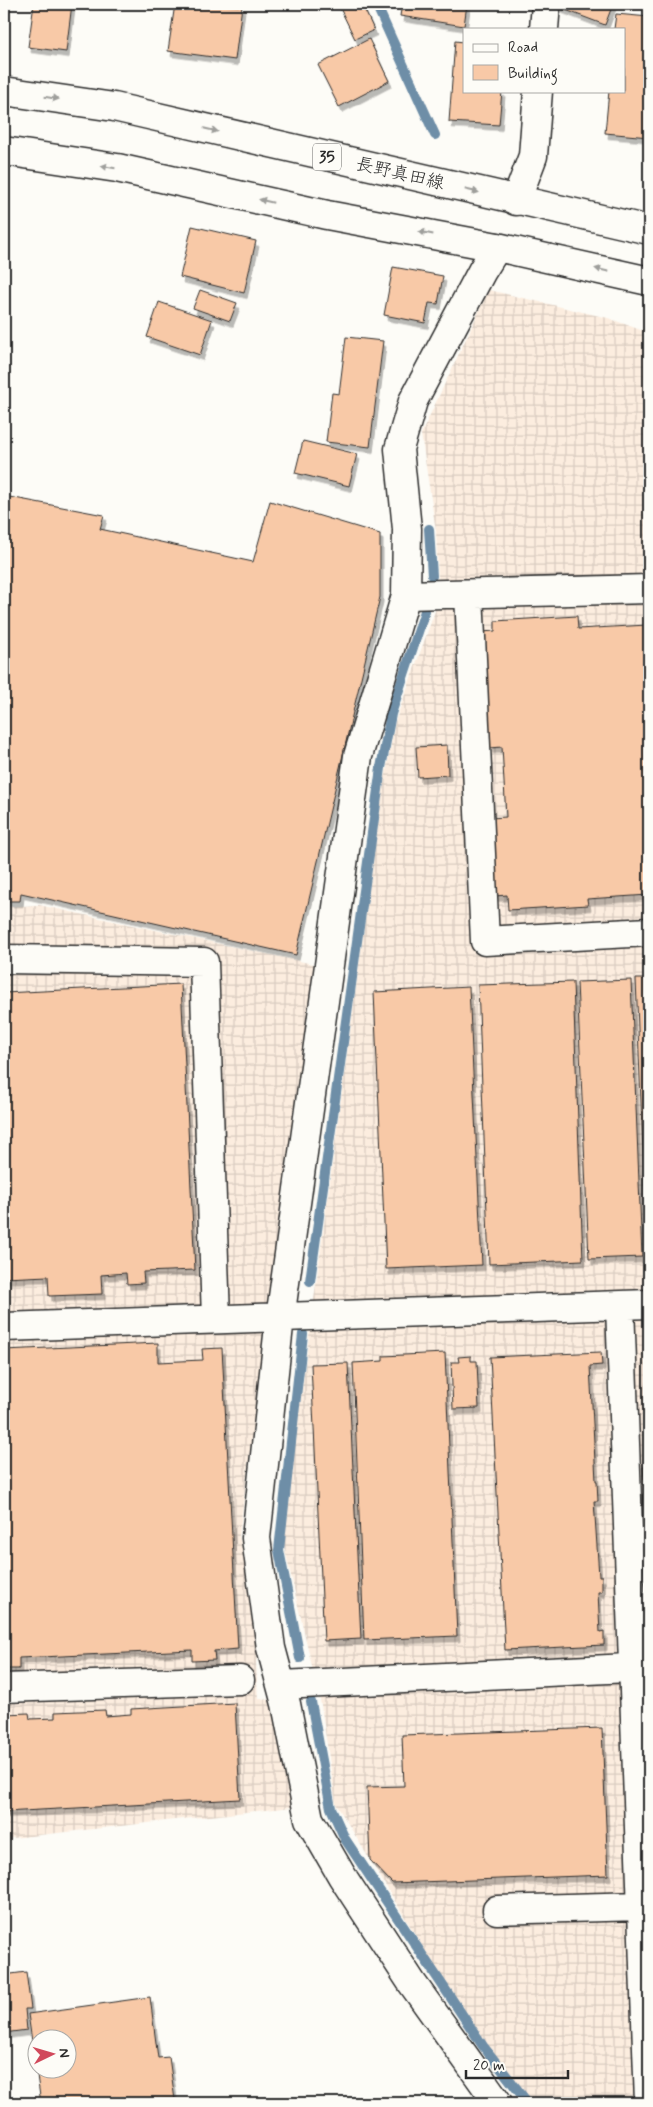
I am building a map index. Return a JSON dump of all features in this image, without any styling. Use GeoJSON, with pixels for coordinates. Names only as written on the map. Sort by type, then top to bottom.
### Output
{"type":"FeatureCollection","features":[{"type":"Feature","properties":{"kind":"street"},"geometry":{"type":"LineString","coordinates":[[544,28],[546,4]]}},
{"type":"Feature","properties":{"kind":"street","name":"長野真田線"},"geometry":{"type":"LineString","coordinates":[[4,91],[114,107],[516,201],[649,230]]}},
{"type":"Feature","properties":{"kind":"street"},"geometry":{"type":"LineString","coordinates":[[516,201],[533,156],[538,92]]}},
{"type":"Feature","properties":{"kind":"street"},"geometry":{"type":"LineString","coordinates":[[4,151],[117,168],[327,215],[497,247],[649,281]]}},
{"type":"Feature","properties":{"kind":"street"},"geometry":{"type":"LineString","coordinates":[[497,247],[482,271],[413,401],[399,449],[407,530],[406,595],[358,756],[281,1316],[256,1538],[272,1648],[282,1685],[309,1819],[342,1876],[412,1983],[498,2103]]}},
{"type":"Feature","properties":{"kind":"street"},"geometry":{"type":"LineString","coordinates":[[406,595],[649,589]]}},
{"type":"Feature","properties":{"kind":"street"},"geometry":{"type":"LineString","coordinates":[[469,594],[485,941],[649,932]]}},
{"type":"Feature","properties":{"kind":"street"},"geometry":{"type":"LineString","coordinates":[[4,959],[204,962],[216,1319]]}},
{"type":"Feature","properties":{"kind":"street"},"geometry":{"type":"LineString","coordinates":[[4,1327],[649,1304]]}},
{"type":"Feature","properties":{"kind":"street"},"geometry":{"type":"LineString","coordinates":[[620,1306],[641,1668],[642,1906],[649,2103]]}},
{"type":"Feature","properties":{"kind":"street"},"geometry":{"type":"LineString","coordinates":[[282,1685],[641,1668]]}},
{"type":"Feature","properties":{"kind":"street"},"geometry":{"type":"LineString","coordinates":[[4,1688],[240,1680]]}},
{"type":"Feature","properties":{"kind":"street"},"geometry":{"type":"LineString","coordinates":[[497,1910],[642,1906]]}},
{"type":"Feature","properties":{"kind":"shaded area"},"geometry":{"type":"Polygon","coordinates":[[[489,290],[608,318],[649,333],[649,2103],[535,2103],[497,2069],[336,1804],[321,1705],[282,1537],[381,801],[395,722],[435,611],[438,578],[436,531],[421,434],[489,290]]]}},
{"type":"Feature","properties":{"kind":"shaded area"},"geometry":{"type":"Polygon","coordinates":[[[39,905],[318,965],[271,1288],[239,1536],[263,1634],[256,1662],[258,1699],[272,1700],[292,1807],[4,1839],[4,907],[39,905]]]}},
{"type":"Feature","properties":{"kind":"building"},"geometry":{"type":"Polygon","coordinates":[[[34,4],[72,4],[66,52],[28,47],[34,4]]]}},
{"type":"Feature","properties":{"kind":"building"},"geometry":{"type":"Polygon","coordinates":[[[175,4],[242,6],[235,60],[168,51],[175,4]]]}},
{"type":"Feature","properties":{"kind":"building"},"geometry":{"type":"Polygon","coordinates":[[[338,4],[362,4],[374,30],[355,39],[338,4]]]}},
{"type":"Feature","properties":{"kind":"building"},"geometry":{"type":"Polygon","coordinates":[[[402,4],[467,4],[464,26],[400,16],[402,4]]]}},
{"type":"Feature","properties":{"kind":"building"},"geometry":{"type":"Polygon","coordinates":[[[556,4],[613,4],[605,25],[555,6],[556,4]]]}},
{"type":"Feature","properties":{"kind":"building"},"geometry":{"type":"Polygon","coordinates":[[[616,14],[649,17],[649,137],[605,133],[609,92],[626,92],[626,28],[614,28],[616,14]]]}},
{"type":"Feature","properties":{"kind":"building"},"geometry":{"type":"Polygon","coordinates":[[[369,39],[389,81],[339,107],[318,65],[369,39]]]}},
{"type":"Feature","properties":{"kind":"building"},"geometry":{"type":"Polygon","coordinates":[[[455,41],[463,42],[463,92],[502,92],[499,125],[449,122],[455,41]]]}},
{"type":"Feature","properties":{"kind":"building"},"geometry":{"type":"Polygon","coordinates":[[[192,226],[256,241],[244,293],[180,277],[192,226]]]}},
{"type":"Feature","properties":{"kind":"building"},"geometry":{"type":"Polygon","coordinates":[[[393,267],[443,276],[438,304],[429,303],[425,323],[384,315],[393,267]]]}},
{"type":"Feature","properties":{"kind":"building"},"geometry":{"type":"Polygon","coordinates":[[[200,290],[237,303],[230,321],[193,308],[200,290]]]}},
{"type":"Feature","properties":{"kind":"building"},"geometry":{"type":"Polygon","coordinates":[[[159,302],[212,320],[200,355],[147,337],[159,302]]]}},
{"type":"Feature","properties":{"kind":"building"},"geometry":{"type":"Polygon","coordinates":[[[346,337],[383,341],[370,447],[326,442],[332,393],[339,394],[346,337]]]}},
{"type":"Feature","properties":{"kind":"building"},"geometry":{"type":"Polygon","coordinates":[[[303,441],[357,454],[349,486],[295,473],[303,441]]]}},
{"type":"Feature","properties":{"kind":"building"},"geometry":{"type":"Polygon","coordinates":[[[4,496],[104,515],[100,529],[253,562],[270,501],[380,534],[380,597],[296,955],[21,893],[20,901],[4,901],[4,496]]]}},
{"type":"Feature","properties":{"kind":"building"},"geometry":{"type":"Polygon","coordinates":[[[646,615],[649,615],[649,895],[587,899],[588,905],[508,910],[507,895],[495,896],[490,818],[506,817],[502,747],[490,748],[482,632],[495,631],[495,621],[577,616],[578,629],[647,625],[646,615]]]}},
{"type":"Feature","properties":{"kind":"building"},"geometry":{"type":"Polygon","coordinates":[[[447,745],[448,775],[418,777],[416,747],[447,745]]]}},
{"type":"Feature","properties":{"kind":"building"},"geometry":{"type":"Polygon","coordinates":[[[636,979],[649,979],[649,1251],[647,1251],[636,979]]]}},
{"type":"Feature","properties":{"kind":"building"},"geometry":{"type":"Polygon","coordinates":[[[631,980],[642,1257],[589,1259],[577,982],[631,980]]]}},
{"type":"Feature","properties":{"kind":"building"},"geometry":{"type":"Polygon","coordinates":[[[573,982],[583,1260],[489,1264],[478,985],[573,982]]]}},
{"type":"Feature","properties":{"kind":"building"},"geometry":{"type":"Polygon","coordinates":[[[181,984],[195,1270],[143,1272],[144,1283],[127,1284],[126,1273],[101,1275],[102,1294],[49,1296],[48,1276],[4,1278],[4,993],[181,984]]]}},
{"type":"Feature","properties":{"kind":"building"},"geometry":{"type":"Polygon","coordinates":[[[469,987],[482,1265],[386,1269],[374,992],[469,987]]]}},
{"type":"Feature","properties":{"kind":"building"},"geometry":{"type":"Polygon","coordinates":[[[158,1343],[158,1362],[203,1360],[202,1349],[222,1348],[238,1649],[214,1651],[215,1660],[192,1661],[192,1650],[19,1658],[19,1669],[4,1669],[4,1350],[158,1343]]]}},
{"type":"Feature","properties":{"kind":"building"},"geometry":{"type":"Polygon","coordinates":[[[601,1352],[602,1365],[590,1366],[598,1501],[594,1501],[599,1576],[602,1576],[602,1592],[598,1592],[600,1632],[604,1631],[604,1645],[505,1650],[490,1357],[601,1352]]]}},
{"type":"Feature","properties":{"kind":"building"},"geometry":{"type":"Polygon","coordinates":[[[445,1353],[457,1636],[364,1640],[353,1363],[383,1361],[383,1356],[445,1353]]]}},
{"type":"Feature","properties":{"kind":"building"},"geometry":{"type":"Polygon","coordinates":[[[471,1356],[471,1361],[477,1361],[479,1408],[453,1409],[451,1362],[459,1362],[458,1357],[471,1356]]]}},
{"type":"Feature","properties":{"kind":"building"},"geometry":{"type":"Polygon","coordinates":[[[348,1363],[361,1639],[324,1641],[311,1364],[348,1363]]]}},
{"type":"Feature","properties":{"kind":"building"},"geometry":{"type":"Polygon","coordinates":[[[643,1467],[649,1467],[649,1479],[644,1479],[643,1467]]]}},
{"type":"Feature","properties":{"kind":"building"},"geometry":{"type":"Polygon","coordinates":[[[235,1703],[240,1799],[4,1812],[4,1714],[29,1713],[30,1719],[55,1718],[55,1712],[105,1710],[106,1716],[131,1714],[131,1709],[235,1703]]]}},
{"type":"Feature","properties":{"kind":"building"},"geometry":{"type":"Polygon","coordinates":[[[602,1728],[608,1875],[392,1883],[370,1860],[367,1787],[404,1786],[402,1735],[602,1728]]]}},
{"type":"Feature","properties":{"kind":"building"},"geometry":{"type":"Polygon","coordinates":[[[26,1972],[31,2009],[25,2009],[27,2030],[4,2033],[4,1975],[26,1972]]]}},
{"type":"Feature","properties":{"kind":"building"},"geometry":{"type":"Polygon","coordinates":[[[150,1997],[158,2058],[169,2057],[175,2100],[161,2103],[41,2103],[38,2080],[78,2080],[78,2030],[30,2030],[28,2014],[150,1997]]]}},
{"type":"Feature","properties":{"kind":"waterway"},"geometry":{"type":"LineString","coordinates":[[376,4],[435,135]]}},
{"type":"Feature","properties":{"kind":"waterway"},"geometry":{"type":"LineString","coordinates":[[429,529],[432,576]]}},
{"type":"Feature","properties":{"kind":"waterway"},"geometry":{"type":"LineString","coordinates":[[310,1281],[381,768],[391,714],[425,611]]}},
{"type":"Feature","properties":{"kind":"waterway"},"geometry":{"type":"LineString","coordinates":[[300,1658],[279,1550],[303,1334]]}},
{"type":"Feature","properties":{"kind":"waterway"},"geometry":{"type":"LineString","coordinates":[[311,1702],[331,1808],[345,1839],[483,2046],[528,2103]]}}]}
